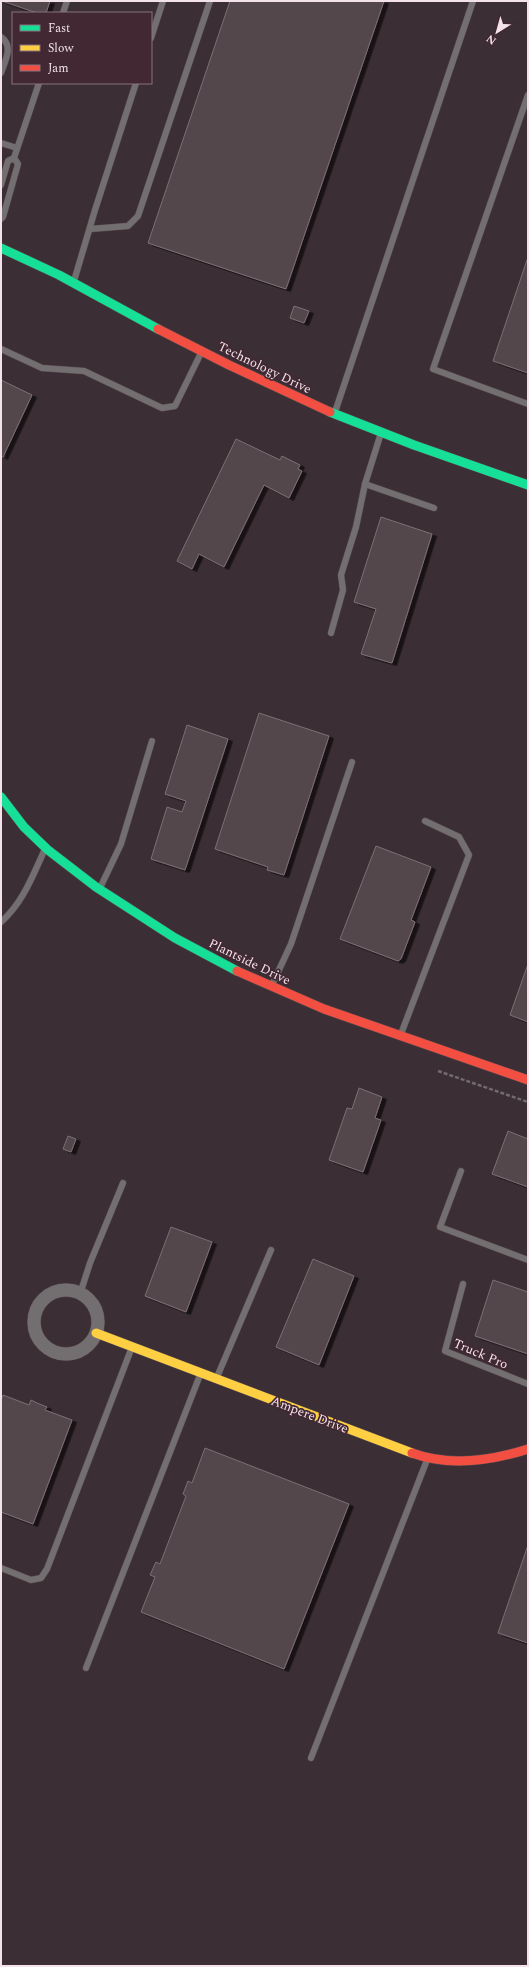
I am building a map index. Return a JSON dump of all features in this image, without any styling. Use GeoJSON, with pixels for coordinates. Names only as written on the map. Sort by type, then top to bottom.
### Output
{"type":"FeatureCollection","features":[{"type":"Feature","properties":{"kind":"street","name":"Technology Drive"},"geometry":{"type":"LineString","coordinates":[[1,248],[74,282],[202,351],[334,414],[462,464],[528,485]]}},
{"type":"Feature","properties":{"kind":"street","name":"Plantside Drive"},"geometry":{"type":"LineString","coordinates":[[1,797],[24,827],[46,848],[99,889],[175,938],[232,969],[324,1009],[528,1080]]}},
{"type":"Feature","properties":{"kind":"street"},"geometry":{"type":"LineString","coordinates":[[70,1290],[80,1294],[88,1299],[94,1308],[98,1319],[96,1334],[91,1343],[84,1349],[74,1354],[61,1354],[46,1348],[36,1334],[34,1319],[37,1307],[45,1298],[54,1292],[70,1290]]}},
{"type":"Feature","properties":{"kind":"street","name":"Ampere Drive"},"geometry":{"type":"LineString","coordinates":[[96,1334],[428,1458],[456,1462],[475,1462],[502,1458],[528,1449]]}},
{"type":"Feature","properties":{"kind":"lane"},"geometry":{"type":"LineString","coordinates":[[63,12],[67,1]]}},
{"type":"Feature","properties":{"kind":"lane"},"geometry":{"type":"LineString","coordinates":[[152,35],[163,1]]}},
{"type":"Feature","properties":{"kind":"lane"},"geometry":{"type":"LineString","coordinates":[[90,229],[128,226],[138,216],[210,1]]}},
{"type":"Feature","properties":{"kind":"lane"},"geometry":{"type":"LineString","coordinates":[[334,414],[473,1]]}},
{"type":"Feature","properties":{"kind":"lane"},"geometry":{"type":"LineString","coordinates":[[1,37],[5,40],[9,50],[1,74]]}},
{"type":"Feature","properties":{"kind":"lane"},"geometry":{"type":"LineString","coordinates":[[1,185],[8,161],[14,158],[39,84]]}},
{"type":"Feature","properties":{"kind":"lane"},"geometry":{"type":"LineString","coordinates":[[74,282],[136,84]]}},
{"type":"Feature","properties":{"kind":"lane"},"geometry":{"type":"LineString","coordinates":[[528,95],[433,369],[528,404]]}},
{"type":"Feature","properties":{"kind":"lane"},"geometry":{"type":"LineString","coordinates":[[1,142],[17,148]]}},
{"type":"Feature","properties":{"kind":"lane"},"geometry":{"type":"LineString","coordinates":[[1,219],[3,217],[18,164],[14,158]]}},
{"type":"Feature","properties":{"kind":"lane"},"geometry":{"type":"LineString","coordinates":[[1,349],[42,368],[84,371],[162,408],[175,406],[202,351]]}},
{"type":"Feature","properties":{"kind":"lane"},"geometry":{"type":"LineString","coordinates":[[331,632],[343,590],[341,575],[356,527],[365,484],[380,433]]}},
{"type":"Feature","properties":{"kind":"lane"},"geometry":{"type":"LineString","coordinates":[[365,484],[434,508]]}},
{"type":"Feature","properties":{"kind":"lane"},"geometry":{"type":"LineString","coordinates":[[99,889],[121,844],[152,742]]}},
{"type":"Feature","properties":{"kind":"lane"},"geometry":{"type":"LineString","coordinates":[[271,987],[291,944],[352,762]]}},
{"type":"Feature","properties":{"kind":"lane"},"geometry":{"type":"LineString","coordinates":[[401,1036],[469,855],[459,837],[425,821]]}},
{"type":"Feature","properties":{"kind":"lane"},"geometry":{"type":"LineString","coordinates":[[1,922],[13,912],[28,887],[46,848]]}},
{"type":"Feature","properties":{"kind":"lane"},"geometry":{"type":"LineString","coordinates":[[461,1171],[440,1227],[528,1260]]}},
{"type":"Feature","properties":{"kind":"lane"},"geometry":{"type":"LineString","coordinates":[[80,1294],[90,1263],[123,1183]]}},
{"type":"Feature","properties":{"kind":"lane"},"geometry":{"type":"LineString","coordinates":[[216,1379],[271,1250]]}},
{"type":"Feature","properties":{"kind":"lane","name":"Truck Pro"},"geometry":{"type":"LineString","coordinates":[[463,1284],[445,1351],[528,1384]]}},
{"type":"Feature","properties":{"kind":"lane"},"geometry":{"type":"LineString","coordinates":[[1,1568],[31,1580],[41,1578],[47,1569],[132,1347]]}},
{"type":"Feature","properties":{"kind":"lane"},"geometry":{"type":"LineString","coordinates":[[86,1668],[201,1373]]}},
{"type":"Feature","properties":{"kind":"lane"},"geometry":{"type":"LineString","coordinates":[[311,1758],[428,1458]]}},
{"type":"Feature","properties":{"kind":"path"},"geometry":{"type":"LineString","coordinates":[[438,1071],[528,1102]]}},
{"type":"Feature","properties":{"kind":"building"},"geometry":{"type":"Polygon","coordinates":[[[2,1],[50,1],[46,12],[34,12],[2,1]]]}},
{"type":"Feature","properties":{"kind":"building"},"geometry":{"type":"Polygon","coordinates":[[[230,1],[384,1],[286,289],[148,243],[230,1]]]}},
{"type":"Feature","properties":{"kind":"building"},"geometry":{"type":"Polygon","coordinates":[[[528,257],[528,373],[493,361],[528,257]]]}},
{"type":"Feature","properties":{"kind":"building"},"geometry":{"type":"Polygon","coordinates":[[[294,306],[309,311],[304,323],[290,318],[294,306]]]}},
{"type":"Feature","properties":{"kind":"building"},"geometry":{"type":"Polygon","coordinates":[[[1,380],[32,395],[3,457],[1,456],[1,380]]]}},
{"type":"Feature","properties":{"kind":"building"},"geometry":{"type":"Polygon","coordinates":[[[236,439],[280,460],[282,456],[300,465],[298,469],[302,471],[289,498],[264,485],[224,567],[199,554],[192,569],[177,561],[236,439]]]}},
{"type":"Feature","properties":{"kind":"building"},"geometry":{"type":"Polygon","coordinates":[[[381,517],[432,534],[392,663],[361,654],[376,609],[354,602],[381,517]]]}},
{"type":"Feature","properties":{"kind":"building"},"geometry":{"type":"Polygon","coordinates":[[[259,713],[329,736],[284,875],[267,870],[268,867],[215,849],[259,713]]]}},
{"type":"Feature","properties":{"kind":"building"},"geometry":{"type":"Polygon","coordinates":[[[187,725],[228,739],[185,870],[151,859],[167,807],[182,812],[186,801],[165,794],[187,725]]]}},
{"type":"Feature","properties":{"kind":"building"},"geometry":{"type":"Polygon","coordinates":[[[376,846],[431,867],[411,920],[415,922],[401,959],[398,961],[340,939],[376,846]]]}},
{"type":"Feature","properties":{"kind":"building"},"geometry":{"type":"Polygon","coordinates":[[[528,964],[528,1022],[510,1015],[528,964]]]}},
{"type":"Feature","properties":{"kind":"building"},"geometry":{"type":"Polygon","coordinates":[[[359,1088],[382,1097],[375,1118],[381,1120],[363,1172],[329,1160],[347,1108],[352,1109],[359,1088]]]}},
{"type":"Feature","properties":{"kind":"building"},"geometry":{"type":"Polygon","coordinates":[[[508,1131],[528,1139],[528,1187],[492,1174],[508,1131]]]}},
{"type":"Feature","properties":{"kind":"building"},"geometry":{"type":"Polygon","coordinates":[[[68,1136],[76,1139],[71,1152],[63,1149],[68,1136]]]}},
{"type":"Feature","properties":{"kind":"building"},"geometry":{"type":"Polygon","coordinates":[[[171,1227],[212,1242],[186,1312],[145,1296],[171,1227]]]}},
{"type":"Feature","properties":{"kind":"building"},"geometry":{"type":"Polygon","coordinates":[[[313,1259],[354,1276],[319,1365],[276,1347],[313,1259]]]}},
{"type":"Feature","properties":{"kind":"building"},"geometry":{"type":"Polygon","coordinates":[[[493,1280],[528,1292],[528,1354],[475,1336],[493,1280]]]}},
{"type":"Feature","properties":{"kind":"building"},"geometry":{"type":"Polygon","coordinates":[[[3,1395],[29,1405],[31,1400],[47,1407],[45,1410],[72,1420],[33,1524],[1,1512],[1,1400],[3,1395]]]}},
{"type":"Feature","properties":{"kind":"building"},"geometry":{"type":"Polygon","coordinates":[[[205,1448],[349,1504],[284,1669],[141,1612],[155,1577],[150,1575],[156,1562],[160,1564],[186,1496],[183,1494],[188,1481],[192,1483],[205,1448]]]}},
{"type":"Feature","properties":{"kind":"building"},"geometry":{"type":"Polygon","coordinates":[[[528,1545],[528,1643],[498,1633],[528,1545]]]}},
{"type":"Feature","properties":{"kind":"traffic: fast"},"geometry":{"type":"LineString","coordinates":[[1,248],[59,275],[158,329]]}},
{"type":"Feature","properties":{"kind":"traffic: fast"},"geometry":{"type":"LineString","coordinates":[[330,412],[414,445],[528,485]]}},
{"type":"Feature","properties":{"kind":"traffic: fast"},"geometry":{"type":"LineString","coordinates":[[1,797],[24,827],[48,850],[96,887],[175,938],[237,971]]}},
{"type":"Feature","properties":{"kind":"traffic: slow"},"geometry":{"type":"LineString","coordinates":[[96,1333],[412,1453]]}},
{"type":"Feature","properties":{"kind":"traffic: jam"},"geometry":{"type":"LineString","coordinates":[[158,329],[229,365],[330,412]]}},
{"type":"Feature","properties":{"kind":"traffic: jam"},"geometry":{"type":"LineString","coordinates":[[237,971],[324,1009],[528,1080]]}},
{"type":"Feature","properties":{"kind":"traffic: jam"},"geometry":{"type":"LineString","coordinates":[[412,1453],[441,1460],[470,1461],[499,1457],[528,1449]]}}]}
